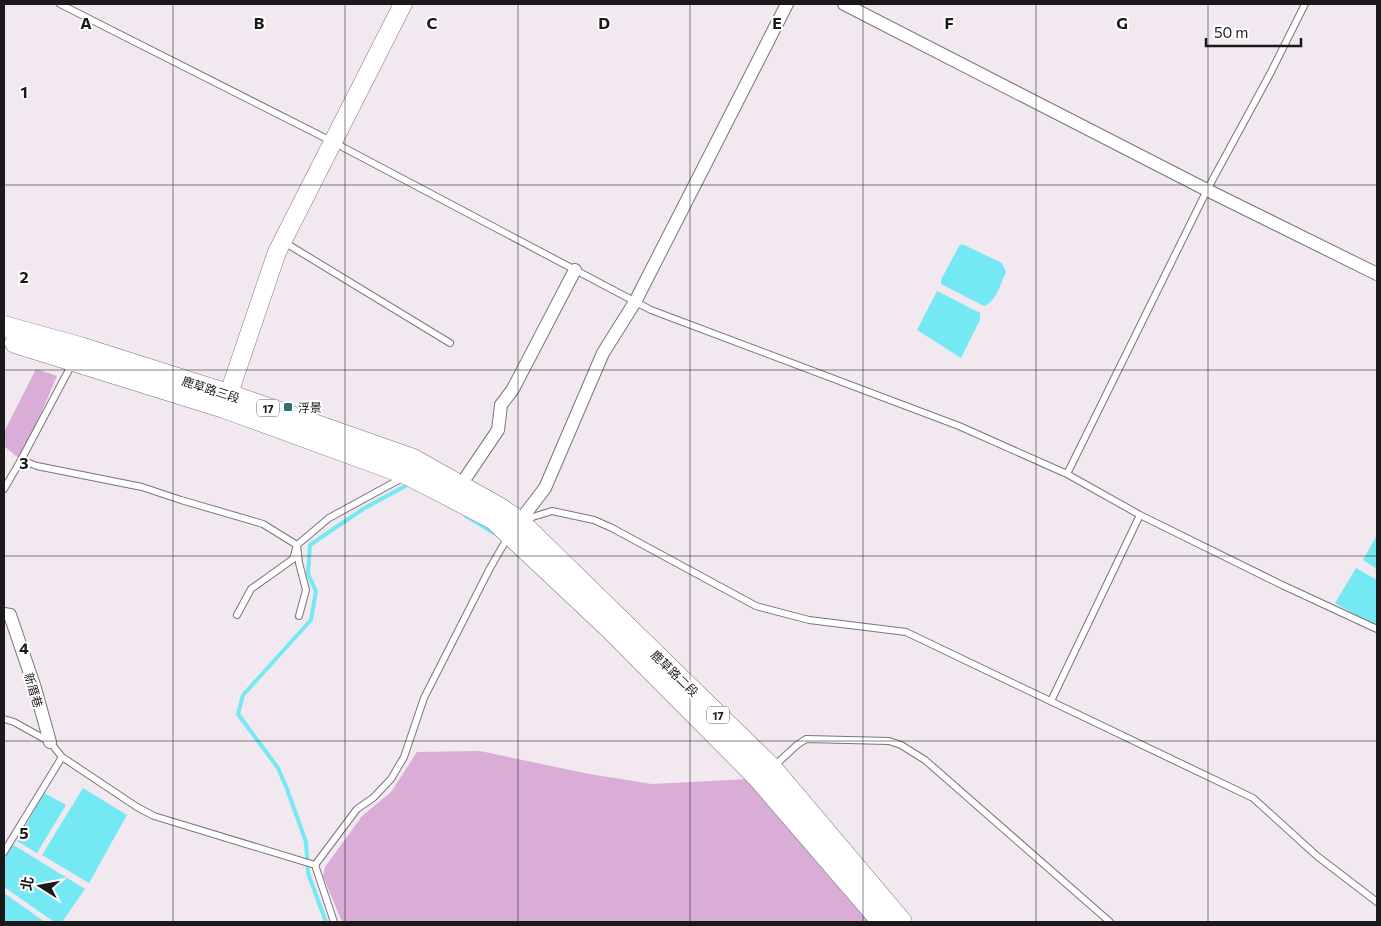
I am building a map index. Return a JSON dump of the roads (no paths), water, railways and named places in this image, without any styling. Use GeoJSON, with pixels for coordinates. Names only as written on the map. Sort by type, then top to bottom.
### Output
{"type":"FeatureCollection","features":[{"type":"Feature","properties":{"kind":"main road","name":"鹿草路三段"},"geometry":{"type":"LineString","coordinates":[[4,326],[77,354],[226,401],[460,486],[500,508],[514,528]]}},
{"type":"Feature","properties":{"kind":"main road","name":"鹿草路三段"},"geometry":{"type":"LineString","coordinates":[[4,340],[77,354]]}},
{"type":"Feature","properties":{"kind":"main road","name":"鹿草路三段"},"geometry":{"type":"LineString","coordinates":[[411,467],[492,519],[514,528]]}},
{"type":"Feature","properties":{"kind":"main road","name":"鹿草路二段"},"geometry":{"type":"LineString","coordinates":[[514,528],[772,768],[902,922]]}},
{"type":"Feature","properties":{"kind":"main road","name":"鹿草路二段"},"geometry":{"type":"LineString","coordinates":[[514,528],[609,628],[758,778],[882,922]]}},
{"type":"Feature","properties":{"kind":"street"},"geometry":{"type":"LineString","coordinates":[[226,401],[278,252],[402,4]]}},
{"type":"Feature","properties":{"kind":"street"},"geometry":{"type":"LineString","coordinates":[[514,528],[545,488],[603,353],[635,302],[786,4]]}},
{"type":"Feature","properties":{"kind":"street"},"geometry":{"type":"LineString","coordinates":[[844,4],[1207,190],[1377,274]]}},
{"type":"Feature","properties":{"kind":"street"},"geometry":{"type":"LineString","coordinates":[[460,486],[498,430],[501,405],[513,389],[575,270]]}},
{"type":"Feature","properties":{"kind":"street","name":"新厝巷"},"geometry":{"type":"LineString","coordinates":[[4,614],[10,615],[35,688],[50,742]]}},
{"type":"Feature","properties":{"kind":"lane"},"geometry":{"type":"LineString","coordinates":[[60,4],[332,142],[651,310],[959,426],[1067,474],[1140,515],[1282,585],[1377,629]]}},
{"type":"Feature","properties":{"kind":"lane"},"geometry":{"type":"LineString","coordinates":[[1067,474],[1207,190],[1270,74],[1305,4]]}},
{"type":"Feature","properties":{"kind":"lane"},"geometry":{"type":"LineString","coordinates":[[283,241],[450,343]]}},
{"type":"Feature","properties":{"kind":"lane"},"geometry":{"type":"LineString","coordinates":[[4,489],[77,354]]}},
{"type":"Feature","properties":{"kind":"lane"},"geometry":{"type":"LineString","coordinates":[[21,460],[36,466],[142,487],[263,524],[297,545]]}},
{"type":"Feature","properties":{"kind":"lane"},"geometry":{"type":"LineString","coordinates":[[237,614],[251,589],[293,560],[297,545],[329,518],[411,467]]}},
{"type":"Feature","properties":{"kind":"lane"},"geometry":{"type":"LineString","coordinates":[[315,865],[357,809],[373,798],[391,779],[404,756],[424,698],[490,568],[514,528],[552,511],[594,520],[612,528],[756,606],[809,620],[906,632],[1253,798],[1317,856],[1377,902]]}},
{"type":"Feature","properties":{"kind":"lane"},"geometry":{"type":"LineString","coordinates":[[1051,701],[1140,515]]}},
{"type":"Feature","properties":{"kind":"lane"},"geometry":{"type":"LineString","coordinates":[[297,545],[299,564],[306,590],[299,616]]}},
{"type":"Feature","properties":{"kind":"lane"},"geometry":{"type":"LineString","coordinates":[[4,719],[14,722],[50,742],[62,758],[154,816],[315,865]]}},
{"type":"Feature","properties":{"kind":"lane"},"geometry":{"type":"LineString","coordinates":[[772,768],[806,739],[889,741],[901,745],[925,760],[1110,922]]}},
{"type":"Feature","properties":{"kind":"lane"},"geometry":{"type":"LineString","coordinates":[[4,852],[62,758]]}},
{"type":"Feature","properties":{"kind":"lane"},"geometry":{"type":"LineString","coordinates":[[315,865],[334,922]]}},
{"type":"Feature","properties":{"kind":"water"},"geometry":{"type":"Polygon","coordinates":[[[962,244],[1002,263],[1006,272],[995,297],[984,306],[941,284],[941,280],[959,246],[962,244]]]}},
{"type":"Feature","properties":{"kind":"water"},"geometry":{"type":"Polygon","coordinates":[[[937,291],[980,313],[980,320],[961,358],[917,330],[937,291]]]}},
{"type":"Feature","properties":{"kind":"water"},"geometry":{"type":"Polygon","coordinates":[[[1377,535],[1377,569],[1363,560],[1377,535]]]}},
{"type":"Feature","properties":{"kind":"water"},"geometry":{"type":"Polygon","coordinates":[[[1356,568],[1377,580],[1377,628],[1335,603],[1356,568]]]}},
{"type":"Feature","properties":{"kind":"water"},"geometry":{"type":"Polygon","coordinates":[[[83,788],[127,815],[89,883],[42,855],[83,788]]]}},
{"type":"Feature","properties":{"kind":"water"},"geometry":{"type":"Polygon","coordinates":[[[44,793],[66,805],[37,853],[17,841],[44,793]]]}},
{"type":"Feature","properties":{"kind":"water"},"geometry":{"type":"Polygon","coordinates":[[[12,844],[85,889],[62,922],[54,922],[4,887],[4,859],[12,844]]]}},
{"type":"Feature","properties":{"kind":"water"},"geometry":{"type":"Polygon","coordinates":[[[4,893],[45,922],[4,922],[4,893]]]}},
{"type":"Feature","properties":{"kind":"waterway"},"geometry":{"type":"LineString","coordinates":[[326,922],[308,873],[306,842],[287,789],[278,768],[238,714],[243,695],[311,620],[316,591],[308,574],[310,545],[363,509],[409,485]]}},
{"type":"Feature","properties":{"kind":"waterway"},"geometry":{"type":"LineString","coordinates":[[466,516],[494,533]]}},
{"type":"Feature","properties":{"kind":"place","name":"浮景"},"geometry":{"type":"Point","coordinates":[288,407]}}]}
